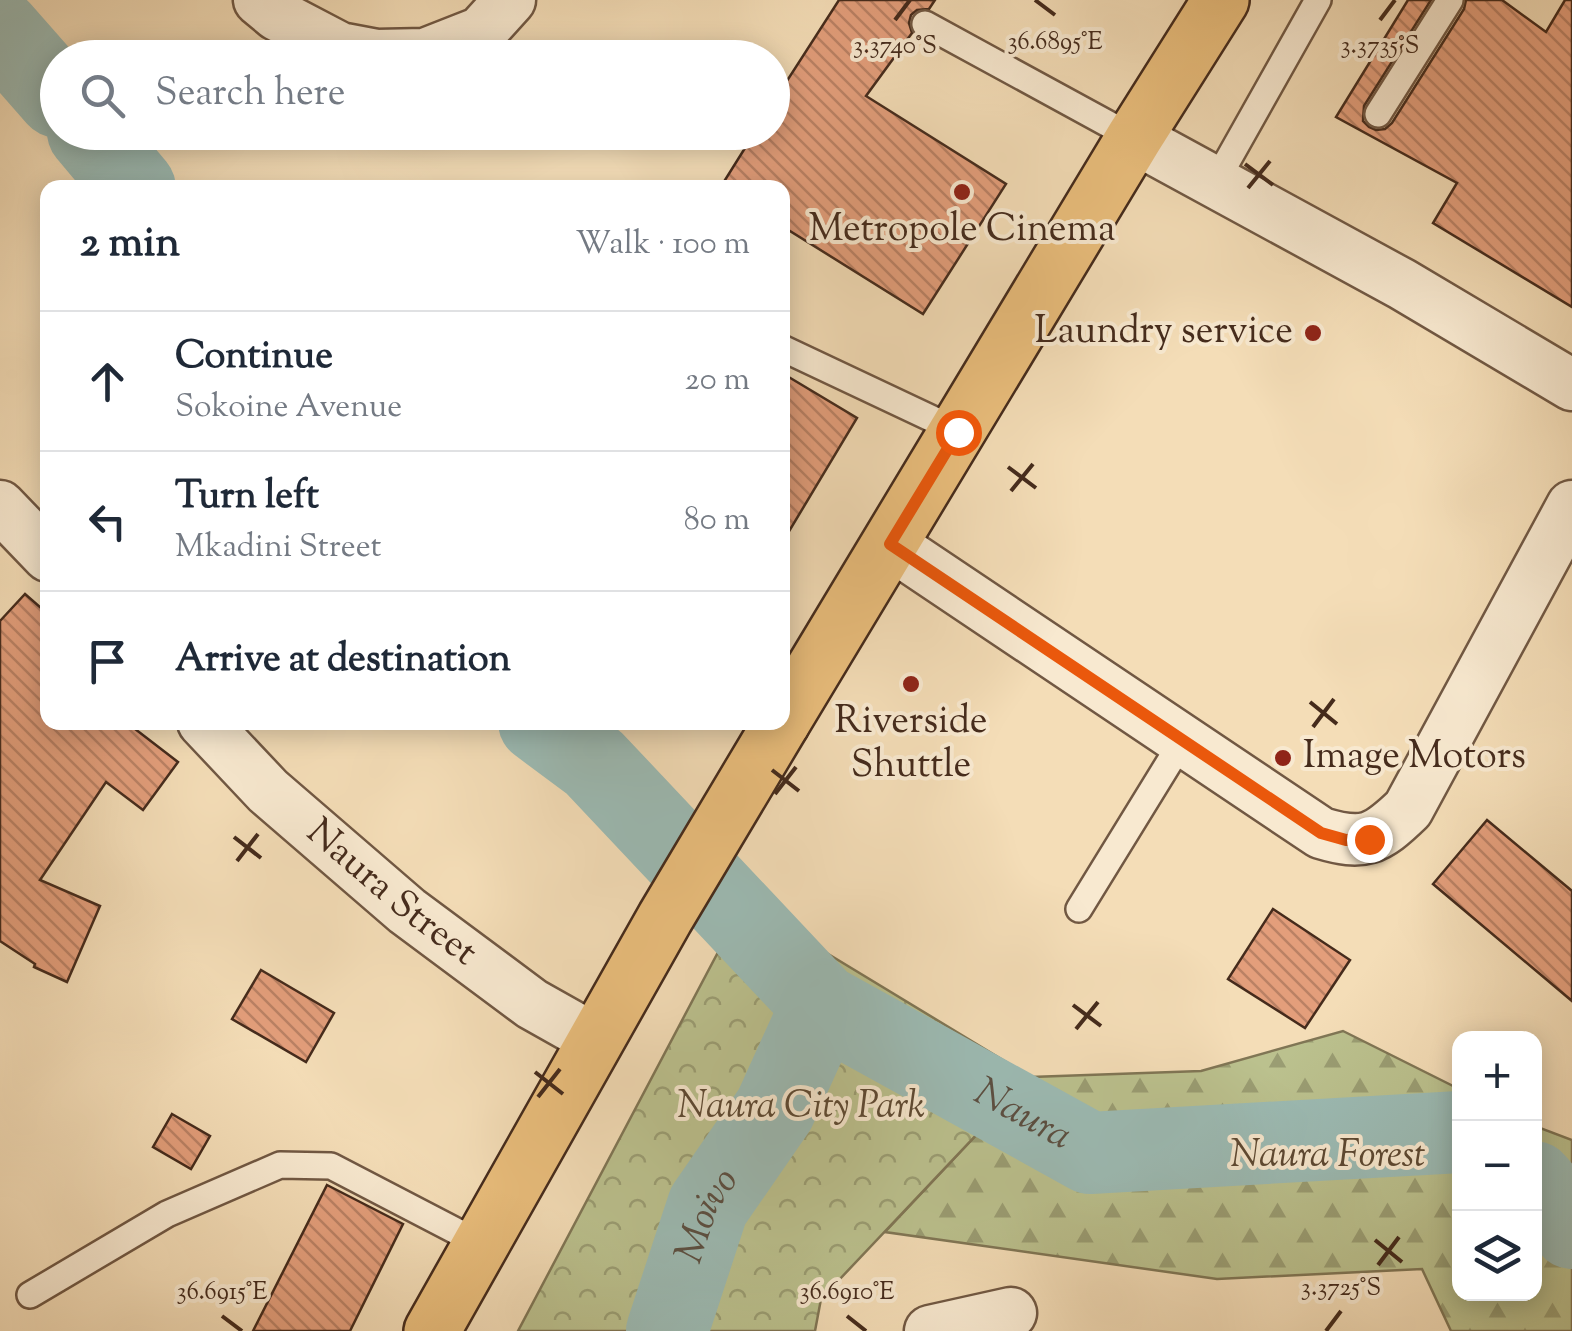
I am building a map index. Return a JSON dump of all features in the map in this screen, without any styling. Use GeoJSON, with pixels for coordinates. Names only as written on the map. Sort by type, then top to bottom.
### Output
{"type":"FeatureCollection","features":[{"type":"Feature","properties":{"kind":"main road"},"geometry":{"type":"LineString","coordinates":[[790,709],[1221,0]]}},
{"type":"Feature","properties":{"kind":"main road"},"geometry":{"type":"LineString","coordinates":[[432,1331],[664,918],[777,730]]}},
{"type":"Feature","properties":{"kind":"street"},"geometry":{"type":"LineString","coordinates":[[259,0],[325,40]]}},
{"type":"Feature","properties":{"kind":"street"},"geometry":{"type":"LineString","coordinates":[[461,40],[481,32],[510,0]]}},
{"type":"Feature","properties":{"kind":"street"},"geometry":{"type":"LineString","coordinates":[[1134,138],[1402,284],[1572,385]]}},
{"type":"Feature","properties":{"kind":"street"},"geometry":{"type":"LineString","coordinates":[[0,506],[40,548]]}},
{"type":"Feature","properties":{"kind":"street"},"geometry":{"type":"LineString","coordinates":[[890,544],[1321,833],[1346,840],[1369,839],[1391,826],[1408,809],[1572,506]]}},
{"type":"Feature","properties":{"kind":"street","name":"Naura Street"},"geometry":{"type":"LineString","coordinates":[[211,730],[268,791],[406,912],[532,1004],[596,1040]]}},
{"type":"Feature","properties":{"kind":"street"},"geometry":{"type":"LineString","coordinates":[[930,1331],[1011,1312]]}},
{"type":"Feature","properties":{"kind":"lane"},"geometry":{"type":"LineString","coordinates":[[1215,184],[1318,0]]}},
{"type":"Feature","properties":{"kind":"lane"},"geometry":{"type":"LineString","coordinates":[[1378,114],[1450,0]]}},
{"type":"Feature","properties":{"kind":"lane"},"geometry":{"type":"LineString","coordinates":[[925,24],[1134,138]]}},
{"type":"Feature","properties":{"kind":"lane"},"geometry":{"type":"LineString","coordinates":[[790,352],[958,432]]}},
{"type":"Feature","properties":{"kind":"lane"},"geometry":{"type":"LineString","coordinates":[[1079,909],[1183,740]]}},
{"type":"Feature","properties":{"kind":"lane"},"geometry":{"type":"LineString","coordinates":[[30,1295],[167,1214],[280,1166],[331,1166],[481,1244]]}},
{"type":"Feature","properties":{"kind":"green space","name":"Naura City Park"},"geometry":{"type":"Polygon","coordinates":[[[744,903],[1031,1077],[821,1299],[815,1331],[518,1331],[744,903]]]}},
{"type":"Feature","properties":{"kind":"green space","name":"Naura Forest"},"geometry":{"type":"Polygon","coordinates":[[[1343,1031],[1452,1086],[1452,1301],[1542,1301],[1542,1129],[1572,1140],[1572,1331],[1451,1331],[1422,1269],[1217,1279],[885,1232],[1031,1077],[1201,1071],[1343,1031]]]}},
{"type":"Feature","properties":{"kind":"building"},"geometry":{"type":"Polygon","coordinates":[[[839,0],[935,0],[929,9],[911,15],[912,33],[866,96],[1006,184],[923,314],[790,231],[790,180],[725,180],[744,150],[790,150],[790,76],[839,0]]]}},
{"type":"Feature","properties":{"kind":"building"},"geometry":{"type":"Polygon","coordinates":[[[1408,0],[1431,0],[1364,106],[1363,121],[1376,130],[1392,123],[1466,0],[1502,0],[1546,32],[1565,0],[1572,0],[1572,307],[1433,223],[1457,183],[1336,117],[1408,0]]]}},
{"type":"Feature","properties":{"kind":"building"},"geometry":{"type":"Polygon","coordinates":[[[790,378],[857,418],[790,530],[790,378]]]}},
{"type":"Feature","properties":{"kind":"building"},"geometry":{"type":"Polygon","coordinates":[[[25,594],[40,607],[40,730],[136,730],[178,762],[143,810],[106,782],[40,880],[100,906],[67,982],[34,967],[0,941],[0,621],[25,594]]]}},
{"type":"Feature","properties":{"kind":"building"},"geometry":{"type":"Polygon","coordinates":[[[1487,820],[1572,891],[1572,1001],[1433,884],[1487,820]]]}},
{"type":"Feature","properties":{"kind":"building"},"geometry":{"type":"Polygon","coordinates":[[[1273,909],[1350,960],[1305,1028],[1228,979],[1273,909]]]}},
{"type":"Feature","properties":{"kind":"building"},"geometry":{"type":"Polygon","coordinates":[[[261,970],[334,1013],[306,1062],[232,1019],[261,970]]]}},
{"type":"Feature","properties":{"kind":"building"},"geometry":{"type":"Polygon","coordinates":[[[172,1114],[210,1136],[191,1169],[153,1147],[172,1114]]]}},
{"type":"Feature","properties":{"kind":"building"},"geometry":{"type":"Polygon","coordinates":[[[327,1185],[403,1224],[350,1331],[253,1331],[327,1185]]]}},
{"type":"Feature","properties":{"kind":"waterway","name":"Naura"},"geometry":{"type":"LineString","coordinates":[[0,31],[40,77]]}},
{"type":"Feature","properties":{"kind":"waterway","name":"Naura"},"geometry":{"type":"LineString","coordinates":[[103,150],[128,180]]}},
{"type":"Feature","properties":{"kind":"waterway","name":"Naura"},"geometry":{"type":"LineString","coordinates":[[550,730],[594,763],[822,1005],[1090,1153],[1452,1132]]}},
{"type":"Feature","properties":{"kind":"waterway","name":"Moivo"},"geometry":{"type":"LineString","coordinates":[[667,1331],[708,1206],[775,1109],[822,1005]]}},
{"type":"Feature","properties":{"kind":"waterway","name":"Naura"},"geometry":{"type":"LineString","coordinates":[[1542,1192],[1572,1228]]}},
{"type":"Feature","properties":{"kind":"place","name":"Metropole Cinema"},"geometry":{"type":"Point","coordinates":[962,192]}},
{"type":"Feature","properties":{"kind":"place","name":"Laundry service"},"geometry":{"type":"Point","coordinates":[1313,333]}},
{"type":"Feature","properties":{"kind":"place","name":"Riverside Shuttle"},"geometry":{"type":"Point","coordinates":[911,684]}},
{"type":"Feature","properties":{"kind":"place","name":"Image Motors"},"geometry":{"type":"Point","coordinates":[1283,758]}},
{"type":"Feature","properties":{"kind":"route"},"geometry":{"type":"LineString","coordinates":[[958,432],[890,544],[1321,833],[1346,840],[1369,839]]}}]}
